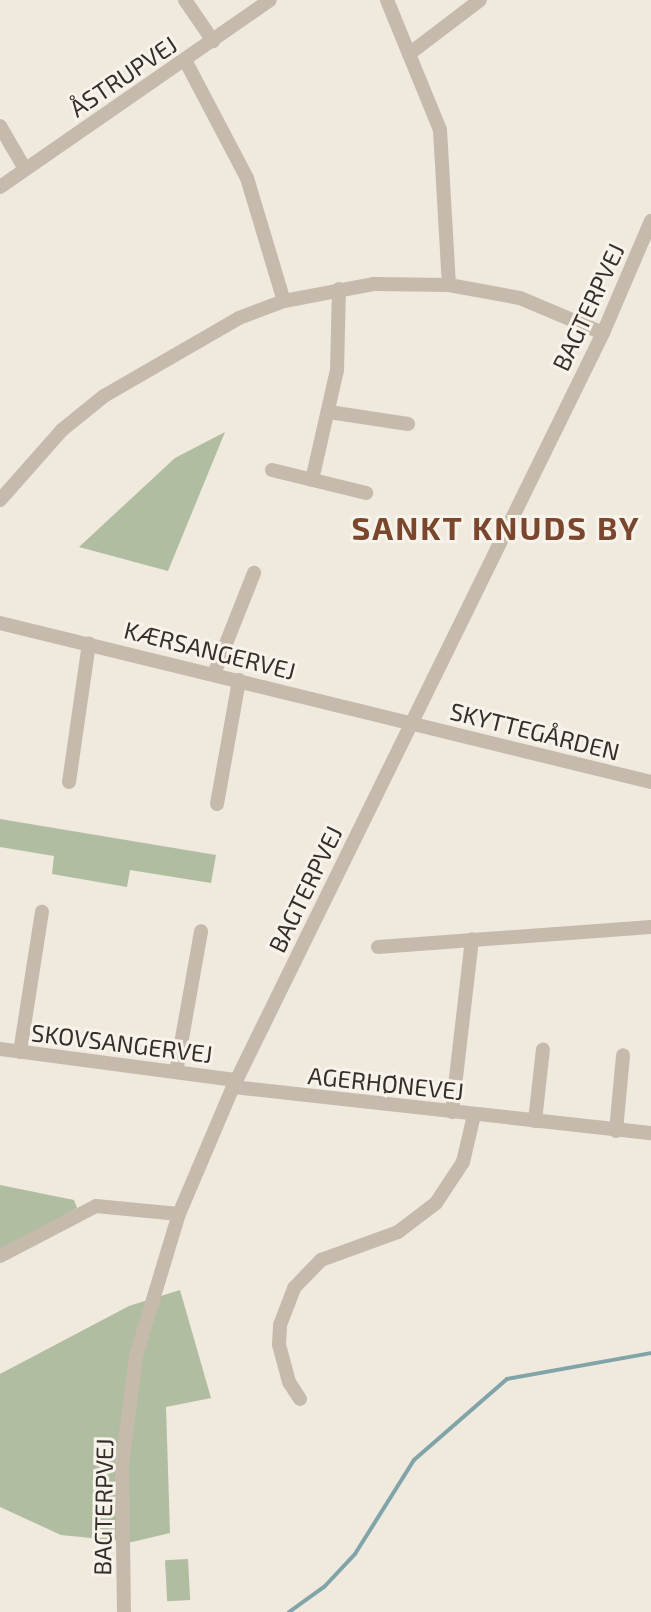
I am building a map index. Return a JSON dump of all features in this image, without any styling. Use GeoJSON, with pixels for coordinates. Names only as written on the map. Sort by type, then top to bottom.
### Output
{"type":"FeatureCollection","features":[{"type":"Feature","properties":{"kind":"street"},"geometry":{"type":"LineString","coordinates":[[185,0],[213,41]]}},
{"type":"Feature","properties":{"kind":"street","name":"ÅSTRUPVEJ"},"geometry":{"type":"LineString","coordinates":[[0,187],[270,0]]}},
{"type":"Feature","properties":{"kind":"street"},"geometry":{"type":"LineString","coordinates":[[387,0],[440,130],[449,285]]}},
{"type":"Feature","properties":{"kind":"street"},"geometry":{"type":"LineString","coordinates":[[409,54],[480,0]]}},
{"type":"Feature","properties":{"kind":"street"},"geometry":{"type":"LineString","coordinates":[[185,60],[247,178],[284,301]]}},
{"type":"Feature","properties":{"kind":"street"},"geometry":{"type":"LineString","coordinates":[[0,126],[25,169]]}},
{"type":"Feature","properties":{"kind":"street","name":"BAGTERPVEJ"},"geometry":{"type":"LineString","coordinates":[[124,1612],[122,1464],[136,1356],[179,1214],[235,1084],[409,722],[603,333],[651,221]]}},
{"type":"Feature","properties":{"kind":"street"},"geometry":{"type":"LineString","coordinates":[[0,500],[62,430],[104,396],[239,318],[284,301],[339,289],[449,285],[520,298],[603,333]]}},
{"type":"Feature","properties":{"kind":"street"},"geometry":{"type":"LineString","coordinates":[[312,480],[329,412],[341,325],[339,289]]}},
{"type":"Feature","properties":{"kind":"street"},"geometry":{"type":"LineString","coordinates":[[329,412],[408,424]]}},
{"type":"Feature","properties":{"kind":"street"},"geometry":{"type":"LineString","coordinates":[[272,470],[366,493]]}},
{"type":"Feature","properties":{"kind":"street"},"geometry":{"type":"LineString","coordinates":[[214,674],[254,573]]}},
{"type":"Feature","properties":{"kind":"street","name":"KÆRSANGERVEJ"},"geometry":{"type":"LineString","coordinates":[[0,623],[409,722]]}},
{"type":"Feature","properties":{"kind":"street"},"geometry":{"type":"LineString","coordinates":[[69,782],[89,643]]}},
{"type":"Feature","properties":{"kind":"street"},"geometry":{"type":"LineString","coordinates":[[217,804],[239,680]]}},
{"type":"Feature","properties":{"kind":"street","name":"SKYTTEGÅRDEN"},"geometry":{"type":"LineString","coordinates":[[409,722],[651,782]]}},
{"type":"Feature","properties":{"kind":"street"},"geometry":{"type":"LineString","coordinates":[[20,1052],[42,912]]}},
{"type":"Feature","properties":{"kind":"street"},"geometry":{"type":"LineString","coordinates":[[378,947],[651,927]]}},
{"type":"Feature","properties":{"kind":"street"},"geometry":{"type":"LineString","coordinates":[[176,1072],[201,931]]}},
{"type":"Feature","properties":{"kind":"street"},"geometry":{"type":"LineString","coordinates":[[452,1112],[472,939]]}},
{"type":"Feature","properties":{"kind":"street","name":"SKOVSANGERVEJ"},"geometry":{"type":"LineString","coordinates":[[0,1049],[176,1072],[235,1084]]}},
{"type":"Feature","properties":{"kind":"street"},"geometry":{"type":"LineString","coordinates":[[535,1121],[543,1049]]}},
{"type":"Feature","properties":{"kind":"street"},"geometry":{"type":"LineString","coordinates":[[616,1131],[623,1055]]}},
{"type":"Feature","properties":{"kind":"street","name":"AGERHØNEVEJ"},"geometry":{"type":"LineString","coordinates":[[235,1084],[474,1115],[651,1133]]}},
{"type":"Feature","properties":{"kind":"street"},"geometry":{"type":"LineString","coordinates":[[300,1399],[289,1382],[279,1345],[280,1325],[294,1288],[321,1260],[398,1232],[436,1203],[463,1162],[474,1115]]}},
{"type":"Feature","properties":{"kind":"street"},"geometry":{"type":"LineString","coordinates":[[0,1256],[96,1206],[179,1214]]}},
{"type":"Feature","properties":{"kind":"green space"},"geometry":{"type":"Polygon","coordinates":[[[225,432],[168,571],[79,547],[175,458],[225,432]]]}},
{"type":"Feature","properties":{"kind":"green space"},"geometry":{"type":"Polygon","coordinates":[[[0,819],[216,855],[211,883],[130,870],[127,887],[52,874],[54,856],[0,847],[0,819]]]}},
{"type":"Feature","properties":{"kind":"green space"},"geometry":{"type":"Polygon","coordinates":[[[0,1185],[74,1200],[77,1208],[0,1251],[0,1185]]]}},
{"type":"Feature","properties":{"kind":"green space"},"geometry":{"type":"Polygon","coordinates":[[[180,1290],[211,1398],[166,1407],[170,1533],[132,1542],[61,1535],[0,1507],[0,1374],[129,1306],[180,1290]]]}},
{"type":"Feature","properties":{"kind":"green space"},"geometry":{"type":"Polygon","coordinates":[[[188,1559],[190,1600],[167,1601],[165,1560],[188,1559]]]}},
{"type":"Feature","properties":{"kind":"waterway"},"geometry":{"type":"LineString","coordinates":[[289,1612],[325,1586],[355,1554],[414,1460],[507,1379],[651,1353]]}},
{"type":"Feature","properties":{"kind":"district","name":"SANKT KNUDS BY"},"geometry":{"type":"Point","coordinates":[496,527]}}]}
